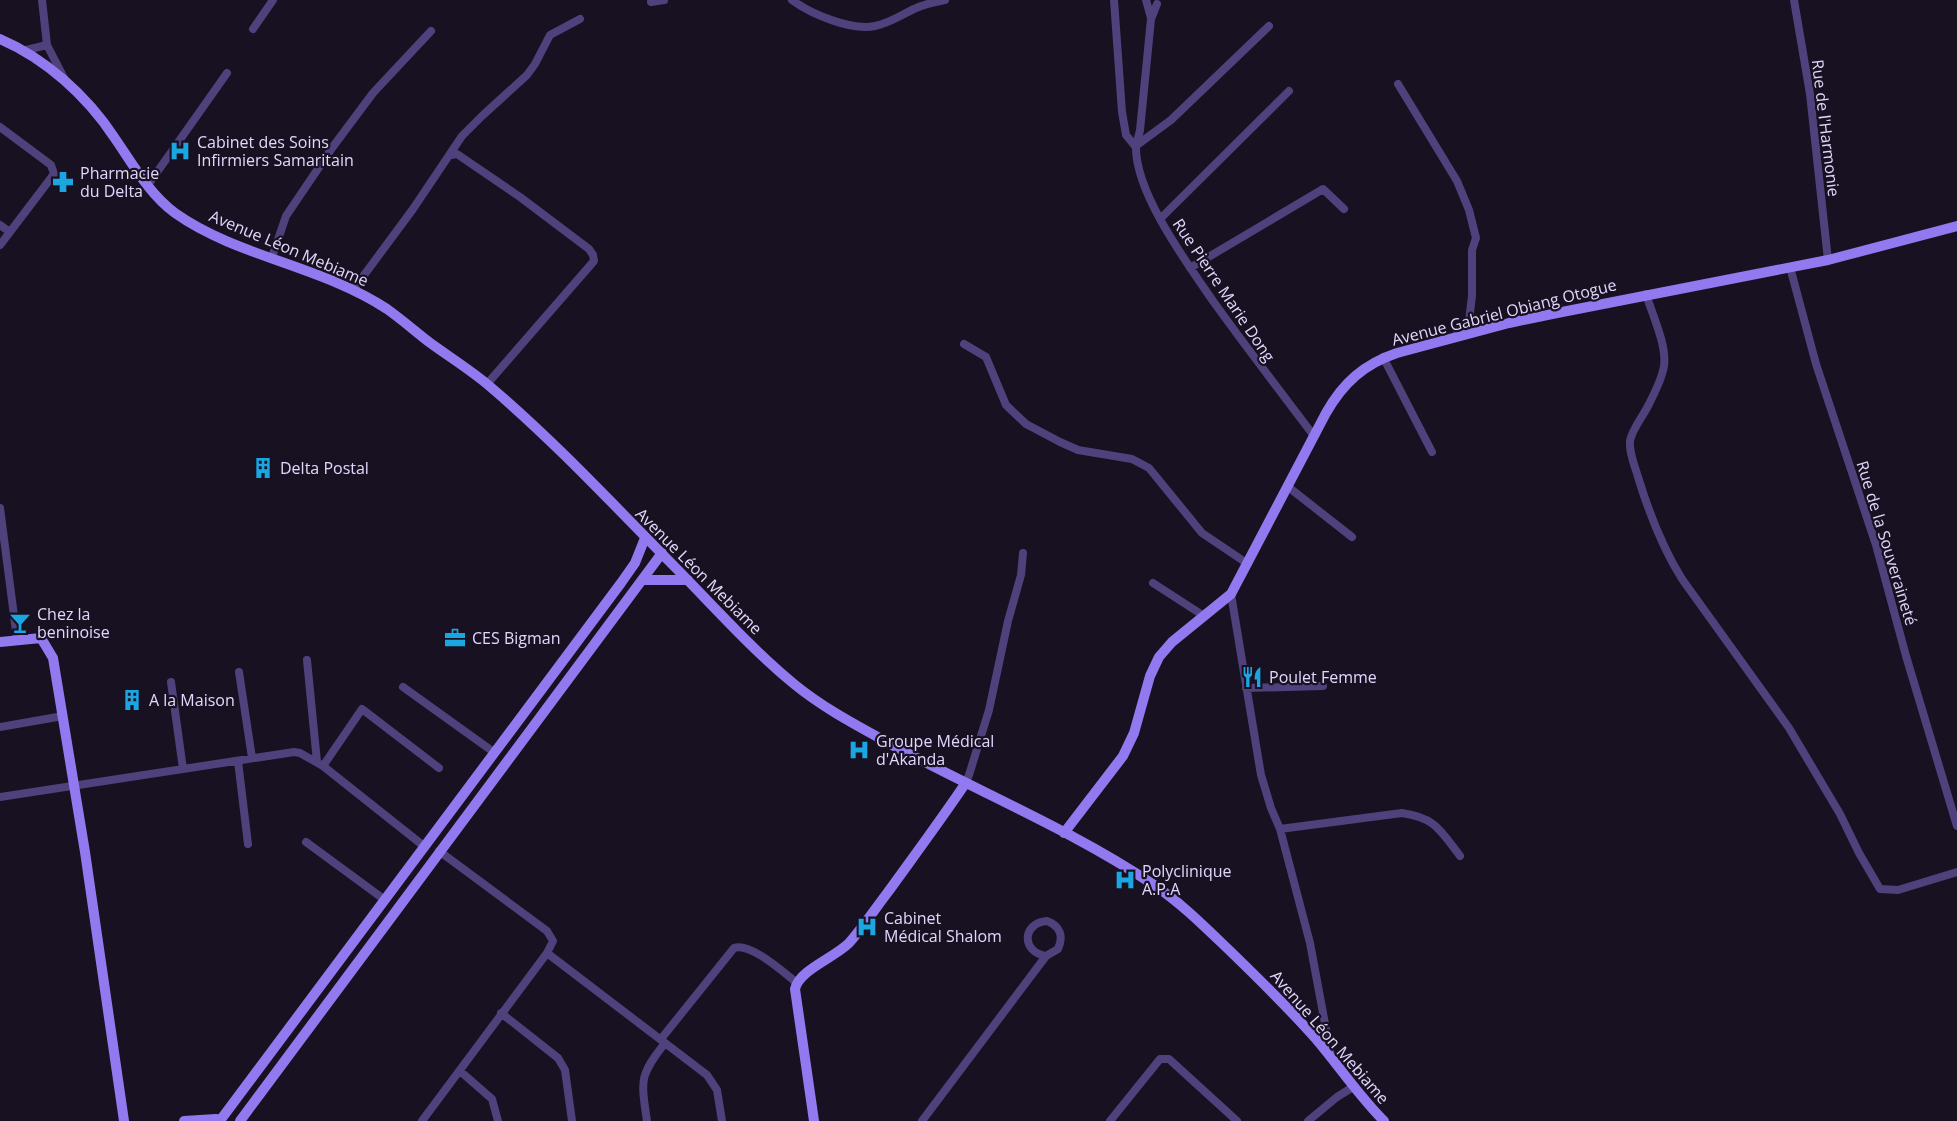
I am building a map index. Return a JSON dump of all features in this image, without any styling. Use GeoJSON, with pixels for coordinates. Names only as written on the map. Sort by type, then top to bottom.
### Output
{"type":"FeatureCollection","features":[{"type":"Feature","properties":{"kind":"street"},"geometry":{"type":"LineString","coordinates":[[42,0],[47,45],[66,82]]}},
{"type":"Feature","properties":{"kind":"street"},"geometry":{"type":"LineString","coordinates":[[253,29],[273,0]]}},
{"type":"Feature","properties":{"kind":"street"},"geometry":{"type":"LineString","coordinates":[[651,2],[663,0]]}},
{"type":"Feature","properties":{"kind":"street"},"geometry":{"type":"LineString","coordinates":[[792,0],[807,11],[825,18],[874,27],[899,18],[912,9],[945,0]]}},
{"type":"Feature","properties":{"kind":"street"},"geometry":{"type":"LineString","coordinates":[[1114,0],[1122,112],[1126,135],[1136,146]]}},
{"type":"Feature","properties":{"kind":"street","name":"Rue de l'Harmonie"},"geometry":{"type":"LineString","coordinates":[[1794,0],[1810,94],[1828,260]]}},
{"type":"Feature","properties":{"kind":"street"},"geometry":{"type":"LineString","coordinates":[[1136,146],[1140,130],[1151,19],[1147,1],[1161,2],[1151,19]]}},
{"type":"Feature","properties":{"kind":"street"},"geometry":{"type":"LineString","coordinates":[[353,290],[451,155],[462,136],[527,75],[550,34],[580,19]]}},
{"type":"Feature","properties":{"kind":"street"},"geometry":{"type":"LineString","coordinates":[[1136,146],[1179,112],[1269,26]]}},
{"type":"Feature","properties":{"kind":"street"},"geometry":{"type":"LineString","coordinates":[[272,257],[286,216],[332,148],[373,93],[430,31]]}},
{"type":"Feature","properties":{"kind":"street","name":"Avenue Léon Mebiame"},"geometry":{"type":"LineString","coordinates":[[0,39],[22,51],[66,82],[101,117],[148,185],[170,209],[184,219],[215,234],[353,290],[387,309],[487,384],[547,438],[744,637],[793,683],[816,700],[858,727],[1064,833],[1136,873],[1182,906],[1272,992],[1331,1057],[1353,1087],[1384,1121]]}},
{"type":"Feature","properties":{"kind":"street"},"geometry":{"type":"LineString","coordinates":[[22,51],[47,45]]}},
{"type":"Feature","properties":{"kind":"street"},"geometry":{"type":"LineString","coordinates":[[148,185],[227,73]]}},
{"type":"Feature","properties":{"kind":"street"},"geometry":{"type":"LineString","coordinates":[[1398,84],[1457,181],[1469,210],[1476,238],[1472,250],[1472,296],[1469,321],[1458,330],[1459,336]]}},
{"type":"Feature","properties":{"kind":"street"},"geometry":{"type":"LineString","coordinates":[[1160,219],[1289,92]]}},
{"type":"Feature","properties":{"kind":"street"},"geometry":{"type":"LineString","coordinates":[[0,127],[51,165],[54,174],[0,245]]}},
{"type":"Feature","properties":{"kind":"street","name":"Rue Pierre Marie Dong"},"geometry":{"type":"LineString","coordinates":[[1136,146],[1140,172],[1160,219],[1190,268],[1255,360],[1314,436]]}},
{"type":"Feature","properties":{"kind":"street"},"geometry":{"type":"LineString","coordinates":[[451,155],[458,154],[520,197],[589,249],[594,258],[594,261],[487,384]]}},
{"type":"Feature","properties":{"kind":"street"},"geometry":{"type":"LineString","coordinates":[[1190,268],[1323,189],[1344,208]]}},
{"type":"Feature","properties":{"kind":"street"},"geometry":{"type":"LineString","coordinates":[[0,225],[10,232]]}},
{"type":"Feature","properties":{"kind":"street","name":"Avenue Gabriel Obiang Otogue"},"geometry":{"type":"LineString","coordinates":[[1064,833],[1123,756],[1134,733],[1150,676],[1159,657],[1172,642],[1231,594],[1336,396],[1360,371],[1383,357],[1459,336],[1646,294],[1828,260],[1957,226]]}},
{"type":"Feature","properties":{"kind":"street","name":"Rue de la Souveraineté"},"geometry":{"type":"LineString","coordinates":[[1790,267],[1816,364],[1876,545],[1906,656],[1957,826]]}},
{"type":"Feature","properties":{"kind":"street"},"geometry":{"type":"LineString","coordinates":[[1646,294],[1663,348],[1664,363],[1657,388],[1630,440],[1632,461],[1667,555],[1789,728],[1840,814],[1880,889],[1898,890],[1957,872]]}},
{"type":"Feature","properties":{"kind":"street"},"geometry":{"type":"LineString","coordinates":[[964,344],[986,357],[1006,405],[1026,424],[1078,450],[1132,459],[1149,468],[1202,533],[1248,564]]}},
{"type":"Feature","properties":{"kind":"street"},"geometry":{"type":"LineString","coordinates":[[1383,357],[1432,452]]}},
{"type":"Feature","properties":{"kind":"street"},"geometry":{"type":"LineString","coordinates":[[1287,486],[1352,537]]}},
{"type":"Feature","properties":{"kind":"street"},"geometry":{"type":"LineString","coordinates":[[0,508],[2,539],[17,639]]}},
{"type":"Feature","properties":{"kind":"street"},"geometry":{"type":"LineString","coordinates":[[184,1121],[220,1120],[621,583],[635,563],[645,538]]}},
{"type":"Feature","properties":{"kind":"street"},"geometry":{"type":"LineString","coordinates":[[240,1121],[662,553]]}},
{"type":"Feature","properties":{"kind":"street"},"geometry":{"type":"LineString","coordinates":[[814,1121],[795,989],[796,982],[804,974],[831,958],[855,936],[934,830],[965,784],[989,710],[1008,621],[1021,575],[1023,553]]}},
{"type":"Feature","properties":{"kind":"street"},"geometry":{"type":"LineString","coordinates":[[642,580],[688,580]]}},
{"type":"Feature","properties":{"kind":"street"},"geometry":{"type":"LineString","coordinates":[[1153,584],[1204,616]]}},
{"type":"Feature","properties":{"kind":"street"},"geometry":{"type":"LineString","coordinates":[[1231,594],[1261,775],[1280,829],[1310,943],[1331,1057]]}},
{"type":"Feature","properties":{"kind":"street"},"geometry":{"type":"LineString","coordinates":[[0,642],[41,638],[52,658],[85,852],[123,1121]]}},
{"type":"Feature","properties":{"kind":"street"},"geometry":{"type":"LineString","coordinates":[[307,660],[320,764]]}},
{"type":"Feature","properties":{"kind":"street"},"geometry":{"type":"LineString","coordinates":[[239,672],[252,758]]}},
{"type":"Feature","properties":{"kind":"street"},"geometry":{"type":"LineString","coordinates":[[171,682],[183,769]]}},
{"type":"Feature","properties":{"kind":"street"},"geometry":{"type":"LineString","coordinates":[[1246,688],[1323,686]]}},
{"type":"Feature","properties":{"kind":"street"},"geometry":{"type":"LineString","coordinates":[[403,687],[495,753]]}},
{"type":"Feature","properties":{"kind":"street"},"geometry":{"type":"LineString","coordinates":[[320,764],[362,708],[439,768]]}},
{"type":"Feature","properties":{"kind":"street"},"geometry":{"type":"LineString","coordinates":[[0,727],[63,716]]}},
{"type":"Feature","properties":{"kind":"street"},"geometry":{"type":"LineString","coordinates":[[0,796],[294,752],[320,764],[425,847]]}},
{"type":"Feature","properties":{"kind":"street"},"geometry":{"type":"LineString","coordinates":[[238,761],[248,844]]}},
{"type":"Feature","properties":{"kind":"street"},"geometry":{"type":"LineString","coordinates":[[1280,829],[1402,813],[1418,815],[1434,822],[1460,856]]}},
{"type":"Feature","properties":{"kind":"street"},"geometry":{"type":"LineString","coordinates":[[306,842],[385,900]]}},
{"type":"Feature","properties":{"kind":"street"},"geometry":{"type":"LineString","coordinates":[[422,1121],[547,953],[553,941],[547,932],[439,851]]}},
{"type":"Feature","properties":{"kind":"street"},"geometry":{"type":"LineString","coordinates":[[922,1121],[1046,956],[1058,949],[1061,936],[1054,924],[1047,921],[1040,922],[1029,931],[1029,945],[1033,951],[1046,956]]}},
{"type":"Feature","properties":{"kind":"street"},"geometry":{"type":"LineString","coordinates":[[647,1121],[642,1083],[644,1073],[663,1041],[734,948],[739,946],[750,949],[796,982]]}},
{"type":"Feature","properties":{"kind":"street"},"geometry":{"type":"LineString","coordinates":[[547,953],[706,1075],[717,1090],[722,1121]]}},
{"type":"Feature","properties":{"kind":"street"},"geometry":{"type":"LineString","coordinates":[[501,1013],[558,1058],[565,1070],[572,1121]]}},
{"type":"Feature","properties":{"kind":"street"},"geometry":{"type":"LineString","coordinates":[[1110,1121],[1160,1059],[1165,1058],[1169,1059],[1237,1121]]}},
{"type":"Feature","properties":{"kind":"street"},"geometry":{"type":"LineString","coordinates":[[460,1071],[492,1099],[498,1121]]}},
{"type":"Feature","properties":{"kind":"street"},"geometry":{"type":"LineString","coordinates":[[1308,1121],[1337,1096],[1353,1087]]}},
{"type":"Feature","properties":{"kind":"place","name":"Cabinet des Soins Infirmiers Samaritain"},"geometry":{"type":"Point","coordinates":[180,151]}},
{"type":"Feature","properties":{"kind":"place","name":"Pharmacie du Delta"},"geometry":{"type":"Point","coordinates":[63,182]}},
{"type":"Feature","properties":{"kind":"place","name":"Delta Postal"},"geometry":{"type":"Point","coordinates":[263,468]}},
{"type":"Feature","properties":{"kind":"place","name":"Chez la beninoise"},"geometry":{"type":"Point","coordinates":[20,623]}},
{"type":"Feature","properties":{"kind":"place","name":"CES Bigman"},"geometry":{"type":"Point","coordinates":[455,638]}},
{"type":"Feature","properties":{"kind":"place","name":"Poulet Femme"},"geometry":{"type":"Point","coordinates":[1252,677]}},
{"type":"Feature","properties":{"kind":"place","name":"A la Maison"},"geometry":{"type":"Point","coordinates":[132,700]}},
{"type":"Feature","properties":{"kind":"place","name":"Groupe Médical d'Akanda"},"geometry":{"type":"Point","coordinates":[859,750]}},
{"type":"Feature","properties":{"kind":"place","name":"Polyclinique A.P.A"},"geometry":{"type":"Point","coordinates":[1125,880]}},
{"type":"Feature","properties":{"kind":"place","name":"Cabinet Médical Shalom"},"geometry":{"type":"Point","coordinates":[867,927]}}]}
